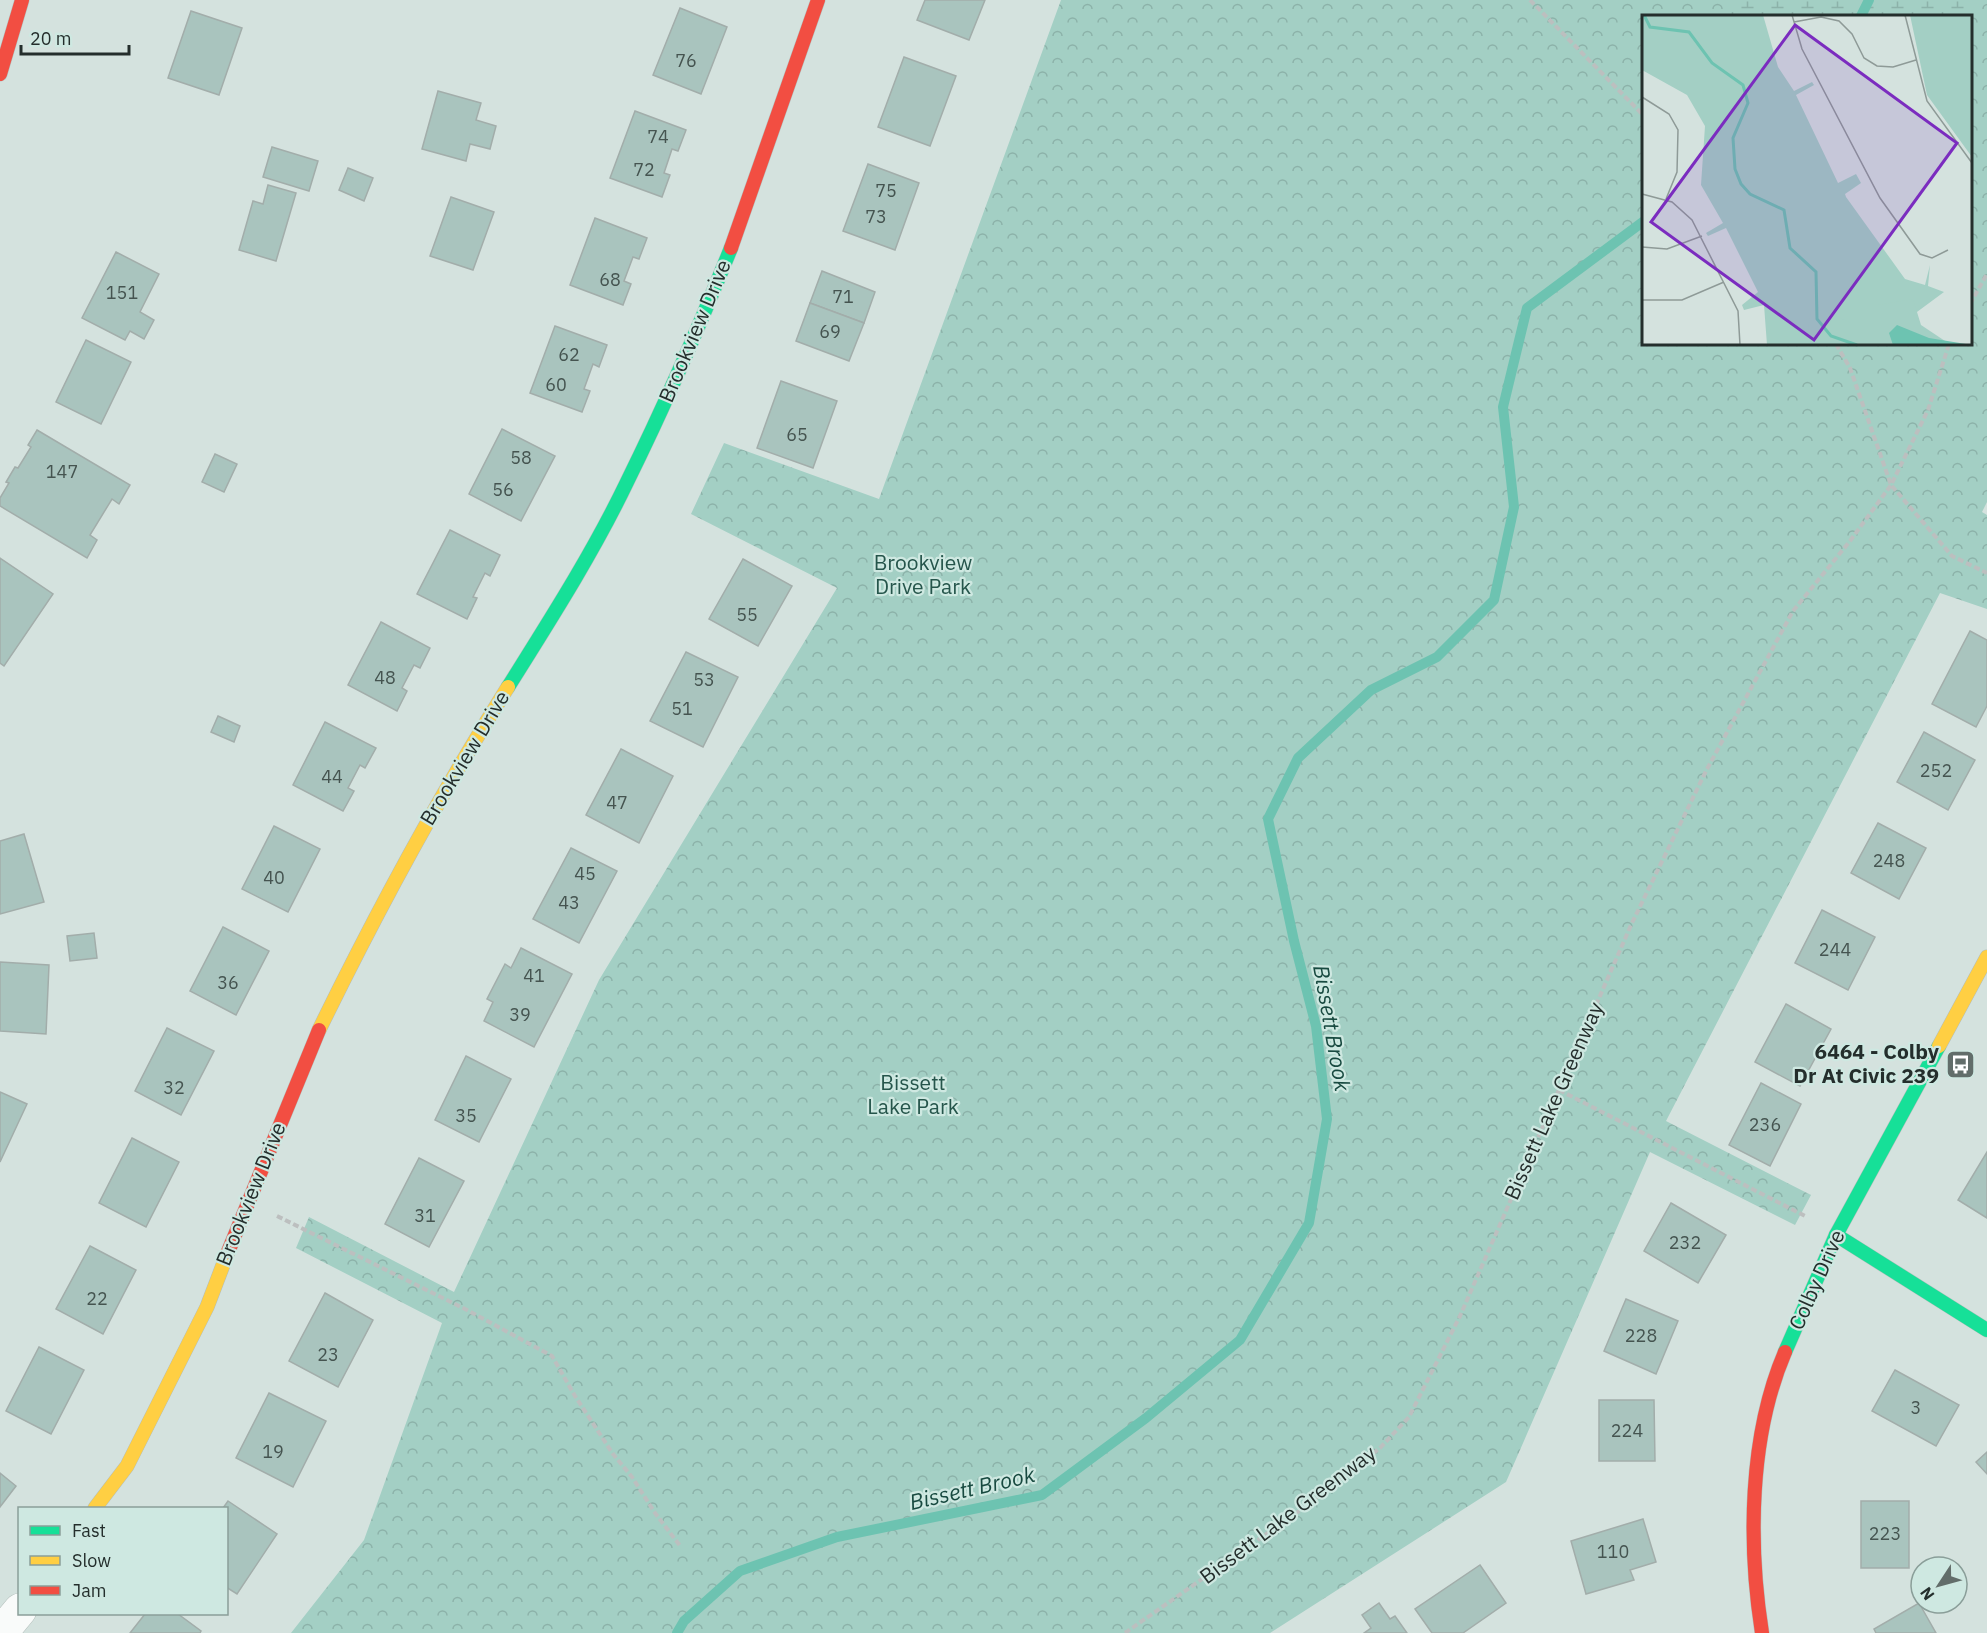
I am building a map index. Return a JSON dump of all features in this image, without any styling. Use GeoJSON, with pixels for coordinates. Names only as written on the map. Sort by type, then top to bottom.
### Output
{"type":"FeatureCollection","features":[{"type":"Feature","properties":{"kind":"street"},"geometry":{"type":"LineString","coordinates":[[0,74],[22,0]]}},
{"type":"Feature","properties":{"kind":"street","name":"Brookview Drive"},"geometry":{"type":"LineString","coordinates":[[96,1507],[127,1466],[201,1318],[310,1048],[364,938],[465,755],[541,634],[627,483],[691,346],[732,245],[818,0]]}},
{"type":"Feature","properties":{"kind":"street","name":"Colby Drive"},"geometry":{"type":"LineString","coordinates":[[1762,1633],[1756,1596],[1754,1491],[1764,1414],[1776,1374],[1836,1235],[1987,957]]}},
{"type":"Feature","properties":{"kind":"street"},"geometry":{"type":"LineString","coordinates":[[1836,1235],[1987,1330]]}},
{"type":"Feature","properties":{"kind":"street"},"geometry":{"type":"LineString","coordinates":[[1,1633],[18,1612]]}},
{"type":"Feature","properties":{"kind":"path"},"geometry":{"type":"LineString","coordinates":[[1530,0],[1642,114]]}},
{"type":"Feature","properties":{"kind":"path"},"geometry":{"type":"LineString","coordinates":[[1972,302],[1987,274]]}},
{"type":"Feature","properties":{"kind":"path"},"geometry":{"type":"LineString","coordinates":[[1837,345],[1850,368],[1891,485],[1952,556],[1987,573]]}},
{"type":"Feature","properties":{"kind":"path","name":"Bissett Lake Greenway"},"geometry":{"type":"LineString","coordinates":[[1125,1633],[1302,1509],[1380,1448],[1409,1417],[1461,1316],[1631,925],[1706,771],[1793,611],[1850,541],[1891,485],[1928,410],[1950,345]]}},
{"type":"Feature","properties":{"kind":"path"},"geometry":{"type":"LineString","coordinates":[[1559,1090],[1788,1206],[1836,1235]]}},
{"type":"Feature","properties":{"kind":"path"},"geometry":{"type":"LineString","coordinates":[[247,1202],[467,1310],[552,1356],[613,1454],[681,1547]]}},
{"type":"Feature","properties":{"kind":"green space"},"geometry":{"type":"Polygon","coordinates":[[[1061,0],[1831,0],[1828,15],[1642,15],[1642,345],[1972,345],[1972,15],[1896,15],[1906,0],[1987,0],[1987,502],[1982,512],[1987,515],[1987,609],[1940,593],[1666,1121],[1811,1195],[1795,1225],[1650,1152],[1506,1482],[1270,1633],[291,1633],[364,1540],[442,1323],[296,1248],[309,1217],[454,1292],[599,980],[837,588],[691,514],[724,443],[879,499],[1061,0]]]}},
{"type":"Feature","properties":{"kind":"green space"},"geometry":{"type":"Polygon","coordinates":[[[1723,0],[1974,0],[1969,15],[1726,15],[1723,0]]]}},
{"type":"Feature","properties":{"kind":"building"},"geometry":{"type":"Polygon","coordinates":[[[925,0],[985,0],[969,40],[917,20],[925,0]]]}},
{"type":"Feature","properties":{"kind":"building"},"geometry":{"type":"Polygon","coordinates":[[[680,8],[727,27],[701,94],[653,75],[680,8]]]}},
{"type":"Feature","properties":{"kind":"building"},"geometry":{"type":"Polygon","coordinates":[[[191,11],[242,28],[219,95],[168,78],[191,11]]]}},
{"type":"Feature","properties":{"kind":"building"},"geometry":{"type":"Polygon","coordinates":[[[904,57],[956,76],[930,146],[878,127],[904,57]]]}},
{"type":"Feature","properties":{"kind":"building"},"geometry":{"type":"Polygon","coordinates":[[[438,91],[481,103],[476,120],[496,126],[490,149],[470,144],[466,161],[422,149],[438,91]]]}},
{"type":"Feature","properties":{"kind":"building"},"geometry":{"type":"Polygon","coordinates":[[[635,111],[686,130],[678,151],[672,149],[664,173],[670,175],[662,197],[610,178],[635,111]]]}},
{"type":"Feature","properties":{"kind":"building"},"geometry":{"type":"Polygon","coordinates":[[[272,147],[318,161],[309,191],[263,177],[272,147]]]}},
{"type":"Feature","properties":{"kind":"building"},"geometry":{"type":"Polygon","coordinates":[[[868,164],[919,183],[895,250],[843,231],[868,164]]]}},
{"type":"Feature","properties":{"kind":"building"},"geometry":{"type":"Polygon","coordinates":[[[348,168],[373,178],[364,201],[339,190],[348,168]]]}},
{"type":"Feature","properties":{"kind":"building"},"geometry":{"type":"Polygon","coordinates":[[[268,185],[296,193],[276,261],[239,250],[253,201],[263,204],[268,185]]]}},
{"type":"Feature","properties":{"kind":"building"},"geometry":{"type":"Polygon","coordinates":[[[451,197],[494,212],[473,270],[430,256],[451,197]]]}},
{"type":"Feature","properties":{"kind":"building"},"geometry":{"type":"Polygon","coordinates":[[[595,218],[647,238],[639,259],[633,257],[624,281],[631,284],[623,305],[570,285],[595,218]]]}},
{"type":"Feature","properties":{"kind":"building"},"geometry":{"type":"Polygon","coordinates":[[[116,252],[159,274],[140,312],[154,320],[144,339],[130,331],[125,340],[82,318],[116,252]]]}},
{"type":"Feature","properties":{"kind":"building"},"geometry":{"type":"Polygon","coordinates":[[[822,271],[875,292],[864,323],[810,303],[822,271]]]}},
{"type":"Feature","properties":{"kind":"building"},"geometry":{"type":"Polygon","coordinates":[[[810,303],[864,323],[849,361],[796,341],[810,303]]]}},
{"type":"Feature","properties":{"kind":"building"},"geometry":{"type":"Polygon","coordinates":[[[555,326],[607,345],[599,367],[593,364],[584,389],[590,391],[582,412],[530,393],[555,326]]]}},
{"type":"Feature","properties":{"kind":"building"},"geometry":{"type":"Polygon","coordinates":[[[86,340],[131,362],[101,424],[56,402],[86,340]]]}},
{"type":"Feature","properties":{"kind":"building"},"geometry":{"type":"Polygon","coordinates":[[[781,381],[837,401],[813,468],[757,448],[781,381]]]}},
{"type":"Feature","properties":{"kind":"building"},"geometry":{"type":"Polygon","coordinates":[[[502,429],[555,456],[521,521],[469,494],[502,429]]]}},
{"type":"Feature","properties":{"kind":"building"},"geometry":{"type":"Polygon","coordinates":[[[37,430],[130,485],[119,504],[112,499],[90,535],[97,540],[87,558],[0,506],[0,498],[9,483],[6,482],[31,447],[28,445],[37,430]]]}},
{"type":"Feature","properties":{"kind":"building"},"geometry":{"type":"Polygon","coordinates":[[[215,454],[237,464],[224,492],[202,482],[215,454]]]}},
{"type":"Feature","properties":{"kind":"building"},"geometry":{"type":"Polygon","coordinates":[[[450,530],[500,555],[490,576],[485,573],[473,597],[477,598],[467,619],[417,594],[450,530]]]}},
{"type":"Feature","properties":{"kind":"building"},"geometry":{"type":"Polygon","coordinates":[[[0,558],[53,594],[4,666],[0,663],[0,558]]]}},
{"type":"Feature","properties":{"kind":"building"},"geometry":{"type":"Polygon","coordinates":[[[743,559],[792,586],[758,646],[709,619],[743,559]]]}},
{"type":"Feature","properties":{"kind":"building"},"geometry":{"type":"Polygon","coordinates":[[[381,622],[430,648],[420,668],[414,665],[402,688],[407,691],[397,711],[348,685],[381,622]]]}},
{"type":"Feature","properties":{"kind":"building"},"geometry":{"type":"Polygon","coordinates":[[[1970,631],[1987,640],[1987,706],[1976,727],[1932,704],[1970,631]]]}},
{"type":"Feature","properties":{"kind":"building"},"geometry":{"type":"Polygon","coordinates":[[[686,652],[738,677],[703,747],[650,721],[686,652]]]}},
{"type":"Feature","properties":{"kind":"building"},"geometry":{"type":"Polygon","coordinates":[[[218,716],[240,726],[234,742],[211,732],[218,716]]]}},
{"type":"Feature","properties":{"kind":"building"},"geometry":{"type":"Polygon","coordinates":[[[325,722],[376,748],[365,768],[360,765],[348,788],[354,791],[343,811],[293,785],[325,722]]]}},
{"type":"Feature","properties":{"kind":"building"},"geometry":{"type":"Polygon","coordinates":[[[1924,732],[1975,760],[1948,810],[1897,782],[1924,732]]]}},
{"type":"Feature","properties":{"kind":"building"},"geometry":{"type":"Polygon","coordinates":[[[621,749],[673,776],[639,843],[586,815],[621,749]]]}},
{"type":"Feature","properties":{"kind":"building"},"geometry":{"type":"Polygon","coordinates":[[[1878,823],[1926,848],[1899,899],[1851,873],[1878,823]]]}},
{"type":"Feature","properties":{"kind":"building"},"geometry":{"type":"Polygon","coordinates":[[[274,826],[320,849],[288,912],[242,889],[274,826]]]}},
{"type":"Feature","properties":{"kind":"building"},"geometry":{"type":"Polygon","coordinates":[[[24,834],[44,902],[0,914],[0,841],[24,834]]]}},
{"type":"Feature","properties":{"kind":"building"},"geometry":{"type":"Polygon","coordinates":[[[571,848],[617,871],[579,943],[533,919],[571,848]]]}},
{"type":"Feature","properties":{"kind":"building"},"geometry":{"type":"Polygon","coordinates":[[[1822,910],[1875,937],[1848,990],[1795,963],[1822,910]]]}},
{"type":"Feature","properties":{"kind":"building"},"geometry":{"type":"Polygon","coordinates":[[[223,927],[269,951],[236,1015],[190,991],[223,927]]]}},
{"type":"Feature","properties":{"kind":"building"},"geometry":{"type":"Polygon","coordinates":[[[94,933],[97,958],[70,961],[67,936],[94,933]]]}},
{"type":"Feature","properties":{"kind":"building"},"geometry":{"type":"Polygon","coordinates":[[[521,948],[572,974],[534,1047],[484,1021],[493,1002],[487,999],[505,964],[511,968],[521,948]]]}},
{"type":"Feature","properties":{"kind":"building"},"geometry":{"type":"Polygon","coordinates":[[[0,962],[49,965],[46,1034],[0,1031],[0,962]]]}},
{"type":"Feature","properties":{"kind":"building"},"geometry":{"type":"Polygon","coordinates":[[[1786,1004],[1831,1029],[1800,1086],[1755,1062],[1786,1004]]]}},
{"type":"Feature","properties":{"kind":"building"},"geometry":{"type":"Polygon","coordinates":[[[167,1028],[214,1051],[181,1115],[135,1091],[167,1028]]]}},
{"type":"Feature","properties":{"kind":"building"},"geometry":{"type":"Polygon","coordinates":[[[466,1056],[511,1079],[479,1142],[435,1120],[466,1056]]]}},
{"type":"Feature","properties":{"kind":"building"},"geometry":{"type":"Polygon","coordinates":[[[1761,1083],[1801,1104],[1770,1166],[1729,1145],[1761,1083]]]}},
{"type":"Feature","properties":{"kind":"building"},"geometry":{"type":"Polygon","coordinates":[[[0,1092],[27,1104],[0,1162],[0,1092]]]}},
{"type":"Feature","properties":{"kind":"building"},"geometry":{"type":"Polygon","coordinates":[[[132,1138],[179,1162],[146,1227],[99,1203],[132,1138]]]}},
{"type":"Feature","properties":{"kind":"building"},"geometry":{"type":"Polygon","coordinates":[[[1987,1152],[1987,1218],[1958,1200],[1987,1152]]]}},
{"type":"Feature","properties":{"kind":"building"},"geometry":{"type":"Polygon","coordinates":[[[419,1158],[464,1181],[429,1247],[385,1224],[419,1158]]]}},
{"type":"Feature","properties":{"kind":"building"},"geometry":{"type":"Polygon","coordinates":[[[1671,1203],[1726,1235],[1698,1283],[1644,1251],[1671,1203]]]}},
{"type":"Feature","properties":{"kind":"building"},"geometry":{"type":"Polygon","coordinates":[[[90,1246],[136,1270],[103,1334],[56,1309],[90,1246]]]}},
{"type":"Feature","properties":{"kind":"building"},"geometry":{"type":"Polygon","coordinates":[[[325,1293],[373,1320],[338,1387],[289,1361],[325,1293]]]}},
{"type":"Feature","properties":{"kind":"building"},"geometry":{"type":"Polygon","coordinates":[[[1626,1299],[1678,1321],[1656,1374],[1604,1351],[1626,1299]]]}},
{"type":"Feature","properties":{"kind":"building"},"geometry":{"type":"Polygon","coordinates":[[[39,1347],[84,1370],[51,1434],[6,1411],[39,1347]]]}},
{"type":"Feature","properties":{"kind":"building"},"geometry":{"type":"Polygon","coordinates":[[[1895,1370],[1959,1405],[1936,1446],[1872,1411],[1895,1370]]]}},
{"type":"Feature","properties":{"kind":"building"},"geometry":{"type":"Polygon","coordinates":[[[269,1393],[326,1421],[293,1487],[236,1458],[269,1393]]]}},
{"type":"Feature","properties":{"kind":"building"},"geometry":{"type":"Polygon","coordinates":[[[1599,1400],[1654,1400],[1655,1461],[1599,1461],[1599,1400]]]}},
{"type":"Feature","properties":{"kind":"building"},"geometry":{"type":"Polygon","coordinates":[[[1987,1452],[1987,1474],[1976,1462],[1987,1452]]]}},
{"type":"Feature","properties":{"kind":"building"},"geometry":{"type":"Polygon","coordinates":[[[0,1473],[16,1486],[0,1507],[0,1473]]]}},
{"type":"Feature","properties":{"kind":"building"},"geometry":{"type":"Polygon","coordinates":[[[228,1501],[277,1534],[237,1594],[228,1588],[228,1507],[224,1507],[228,1501]]]}},
{"type":"Feature","properties":{"kind":"building"},"geometry":{"type":"Polygon","coordinates":[[[1861,1501],[1909,1501],[1909,1568],[1861,1568],[1861,1501]]]}},
{"type":"Feature","properties":{"kind":"building"},"geometry":{"type":"Polygon","coordinates":[[[1643,1519],[1656,1562],[1630,1570],[1634,1580],[1586,1594],[1571,1541],[1643,1519]]]}},
{"type":"Feature","properties":{"kind":"building"},"geometry":{"type":"Polygon","coordinates":[[[1480,1565],[1506,1603],[1463,1633],[1432,1633],[1415,1609],[1480,1565]]]}},
{"type":"Feature","properties":{"kind":"building"},"geometry":{"type":"Polygon","coordinates":[[[1379,1603],[1390,1619],[1395,1616],[1407,1633],[1364,1633],[1371,1628],[1362,1615],[1379,1603]]]}},
{"type":"Feature","properties":{"kind":"building"},"geometry":{"type":"Polygon","coordinates":[[[1909,1609],[1909,1615],[1926,1615],[1936,1633],[1876,1633],[1874,1629],[1909,1609]]]}},
{"type":"Feature","properties":{"kind":"building"},"geometry":{"type":"Polygon","coordinates":[[[144,1615],[179,1615],[201,1631],[200,1633],[130,1633],[144,1615]]]}},
{"type":"Feature","properties":{"kind":"waterway","name":"Bissett Brook"},"geometry":{"type":"LineString","coordinates":[[1862,15],[1869,0]]}},
{"type":"Feature","properties":{"kind":"waterway","name":"Bissett Brook"},"geometry":{"type":"LineString","coordinates":[[677,1633],[684,1621],[740,1571],[837,1537],[1042,1495],[1146,1418],[1240,1340],[1309,1223],[1327,1119],[1316,1026],[1294,941],[1268,819],[1298,758],[1371,690],[1437,657],[1494,600],[1514,507],[1503,407],[1527,308],[1642,222]]}},
{"type":"Feature","properties":{"kind":"traffic: fast"},"geometry":{"type":"LineString","coordinates":[[508,687],[570,586],[614,508],[668,395],[731,248]]}},
{"type":"Feature","properties":{"kind":"traffic: fast"},"geometry":{"type":"LineString","coordinates":[[1785,1352],[1836,1235],[1939,1046]]}},
{"type":"Feature","properties":{"kind":"traffic: fast"},"geometry":{"type":"LineString","coordinates":[[1836,1235],[1987,1330]]}},
{"type":"Feature","properties":{"kind":"traffic: slow"},"geometry":{"type":"LineString","coordinates":[[319,1030],[409,856],[508,687]]}},
{"type":"Feature","properties":{"kind":"traffic: slow"},"geometry":{"type":"LineString","coordinates":[[1939,1046],[1987,957]]}},
{"type":"Feature","properties":{"kind":"traffic: slow"},"geometry":{"type":"LineString","coordinates":[[96,1507],[127,1466],[207,1307],[228,1252]]}},
{"type":"Feature","properties":{"kind":"traffic: jam"},"geometry":{"type":"LineString","coordinates":[[0,74],[22,0]]}},
{"type":"Feature","properties":{"kind":"traffic: jam"},"geometry":{"type":"LineString","coordinates":[[731,248],[818,0]]}},
{"type":"Feature","properties":{"kind":"traffic: jam"},"geometry":{"type":"LineString","coordinates":[[228,1252],[319,1030]]}},
{"type":"Feature","properties":{"kind":"traffic: jam"},"geometry":{"type":"LineString","coordinates":[[1762,1633],[1757,1599],[1754,1527],[1758,1454],[1764,1419],[1785,1352]]}},
{"type":"Feature","properties":{"kind":"place","name":"6464 - Colby Dr At Civic 239"},"geometry":{"type":"Point","coordinates":[1960,1064]}},
{"type":"Feature","properties":{"kind":"park label","name":"Brookview Drive Park"},"geometry":{"type":"Point","coordinates":[923,575]}},
{"type":"Feature","properties":{"kind":"park label","name":"Bissett Lake Park"},"geometry":{"type":"Point","coordinates":[913,1095]}}]}
